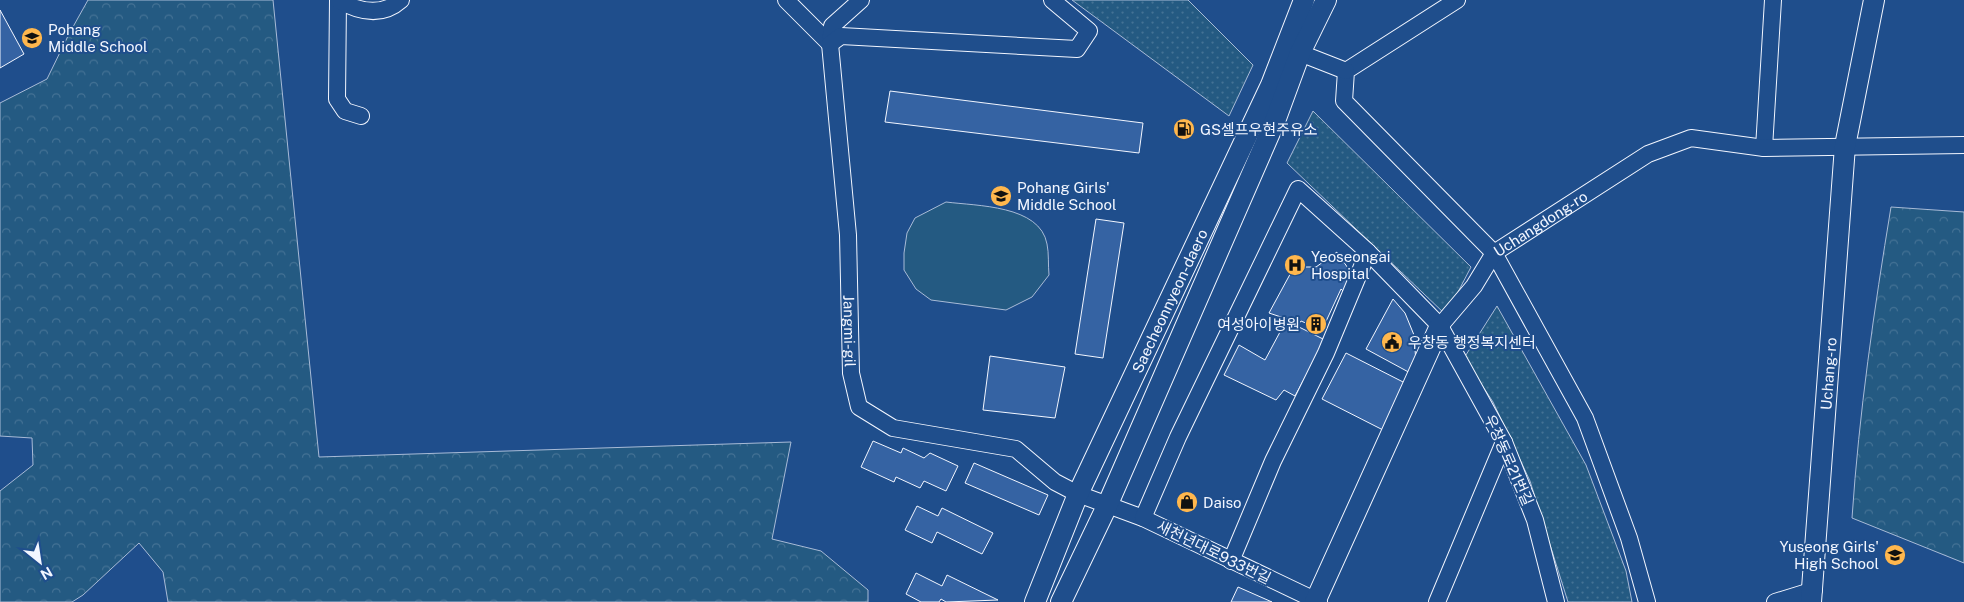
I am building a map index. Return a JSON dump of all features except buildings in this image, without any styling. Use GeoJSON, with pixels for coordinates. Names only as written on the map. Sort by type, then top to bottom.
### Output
{"type":"FeatureCollection","features":[{"type":"Feature","properties":{"kind":"main road","name":"Saecheonnyeon-daero"},"geometry":{"type":"LineString","coordinates":[[1036,602],[1078,494],[1271,85],[1304,0]]}},
{"type":"Feature","properties":{"kind":"main road","name":"Saecheonnyeon-daero"},"geometry":{"type":"LineString","coordinates":[[1061,602],[1107,506],[1275,120],[1300,53],[1326,0]]}},
{"type":"Feature","properties":{"kind":"main road","name":"Uchang-ro"},"geometry":{"type":"LineString","coordinates":[[1813,596],[1845,146],[1874,0]]}},
{"type":"Feature","properties":{"kind":"main road","name":"Uchangdong-ro"},"geometry":{"type":"LineString","coordinates":[[1316,601],[1440,326]]}},
{"type":"Feature","properties":{"kind":"street"},"geometry":{"type":"LineString","coordinates":[[361,116],[345,111],[337,99],[338,0],[356,10],[380,11],[394,7],[401,0]]}},
{"type":"Feature","properties":{"kind":"street"},"geometry":{"type":"LineString","coordinates":[[786,0],[830,44]]}},
{"type":"Feature","properties":{"kind":"street"},"geometry":{"type":"LineString","coordinates":[[830,44],[832,26],[861,0]]}},
{"type":"Feature","properties":{"kind":"street"},"geometry":{"type":"LineString","coordinates":[[830,44],[841,36],[1077,49],[1089,31],[1052,0]]}},
{"type":"Feature","properties":{"kind":"street"},"geometry":{"type":"LineString","coordinates":[[1346,72],[1457,0]]}},
{"type":"Feature","properties":{"kind":"street"},"geometry":{"type":"LineString","coordinates":[[1764,148],[1773,0]]}},
{"type":"Feature","properties":{"kind":"street","name":"Jangmi-gil"},"geometry":{"type":"LineString","coordinates":[[830,44],[848,235],[851,373],[859,407],[893,428],[1016,449],[1056,482],[1107,506]]}},
{"type":"Feature","properties":{"kind":"street"},"geometry":{"type":"LineString","coordinates":[[1300,53],[1346,72]]}},
{"type":"Feature","properties":{"kind":"street"},"geometry":{"type":"LineString","coordinates":[[1346,72],[1344,101],[1494,253],[1585,418],[1629,538],[1647,602]]}},
{"type":"Feature","properties":{"kind":"street","name":"Uchangdong-ro"},"geometry":{"type":"LineString","coordinates":[[1440,326],[1474,286],[1494,253],[1648,154],[1691,138],[1764,148],[1964,145]]}},
{"type":"Feature","properties":{"kind":"street","name":"우창동로21번길"},"geometry":{"type":"LineString","coordinates":[[1143,518],[1178,437],[1298,190],[1368,252],[1440,326],[1504,442],[1535,520],[1556,602]]}},
{"type":"Feature","properties":{"kind":"street"},"geometry":{"type":"LineString","coordinates":[[1231,561],[1273,460],[1326,353],[1368,252]]}},
{"type":"Feature","properties":{"kind":"street"},"geometry":{"type":"LineString","coordinates":[[1437,602],[1504,442]]}},
{"type":"Feature","properties":{"kind":"street","name":"새천년대로933번길"},"geometry":{"type":"LineString","coordinates":[[1107,506],[1143,518],[1316,601]]}},
{"type":"Feature","properties":{"kind":"street"},"geometry":{"type":"LineString","coordinates":[[1775,602],[1813,596]]}},
{"type":"Feature","properties":{"kind":"green space"},"geometry":{"type":"Polygon","coordinates":[[[88,0],[273,0],[319,457],[791,442],[772,539],[821,551],[868,590],[868,602],[168,602],[163,572],[139,543],[83,595],[72,602],[0,602],[0,491],[33,465],[32,438],[0,436],[0,103],[47,79],[88,0]]]}},
{"type":"Feature","properties":{"kind":"green space"},"geometry":{"type":"Polygon","coordinates":[[[1072,0],[1188,0],[1253,65],[1229,116],[1072,0]]]}},
{"type":"Feature","properties":{"kind":"green space"},"geometry":{"type":"Polygon","coordinates":[[[1313,111],[1471,267],[1446,315],[1287,163],[1313,111]]]}},
{"type":"Feature","properties":{"kind":"green space"},"geometry":{"type":"Polygon","coordinates":[[[946,202],[1006,210],[1033,222],[1042,231],[1048,248],[1049,275],[1032,297],[1006,310],[931,300],[916,289],[904,270],[907,233],[915,218],[946,202]]]}},
{"type":"Feature","properties":{"kind":"green space"},"geometry":{"type":"Polygon","coordinates":[[[1891,207],[1964,212],[1964,563],[1852,518],[1868,362],[1891,207]]]}},
{"type":"Feature","properties":{"kind":"green space"},"geometry":{"type":"Polygon","coordinates":[[[1497,306],[1586,465],[1626,571],[1632,602],[1568,602],[1530,481],[1493,402],[1464,358],[1497,306]]]}},
{"type":"Feature","properties":{"kind":"place","name":"Pohang Middle School"},"geometry":{"type":"Point","coordinates":[32,38]}},
{"type":"Feature","properties":{"kind":"place","name":"GS셀프우현주유소"},"geometry":{"type":"Point","coordinates":[1184,129]}},
{"type":"Feature","properties":{"kind":"place","name":"Pohang Girls' Middle School"},"geometry":{"type":"Point","coordinates":[1001,196]}},
{"type":"Feature","properties":{"kind":"place","name":"Yeoseongai Hospital"},"geometry":{"type":"Point","coordinates":[1295,265]}},
{"type":"Feature","properties":{"kind":"place","name":"여성아이병원"},"geometry":{"type":"Point","coordinates":[1316,324]}},
{"type":"Feature","properties":{"kind":"place","name":"우창동 행정복지센터"},"geometry":{"type":"Point","coordinates":[1392,342]}},
{"type":"Feature","properties":{"kind":"place","name":"Daiso"},"geometry":{"type":"Point","coordinates":[1187,502]}},
{"type":"Feature","properties":{"kind":"place","name":"Yuseong Girls' High School"},"geometry":{"type":"Point","coordinates":[1895,555]}}]}
